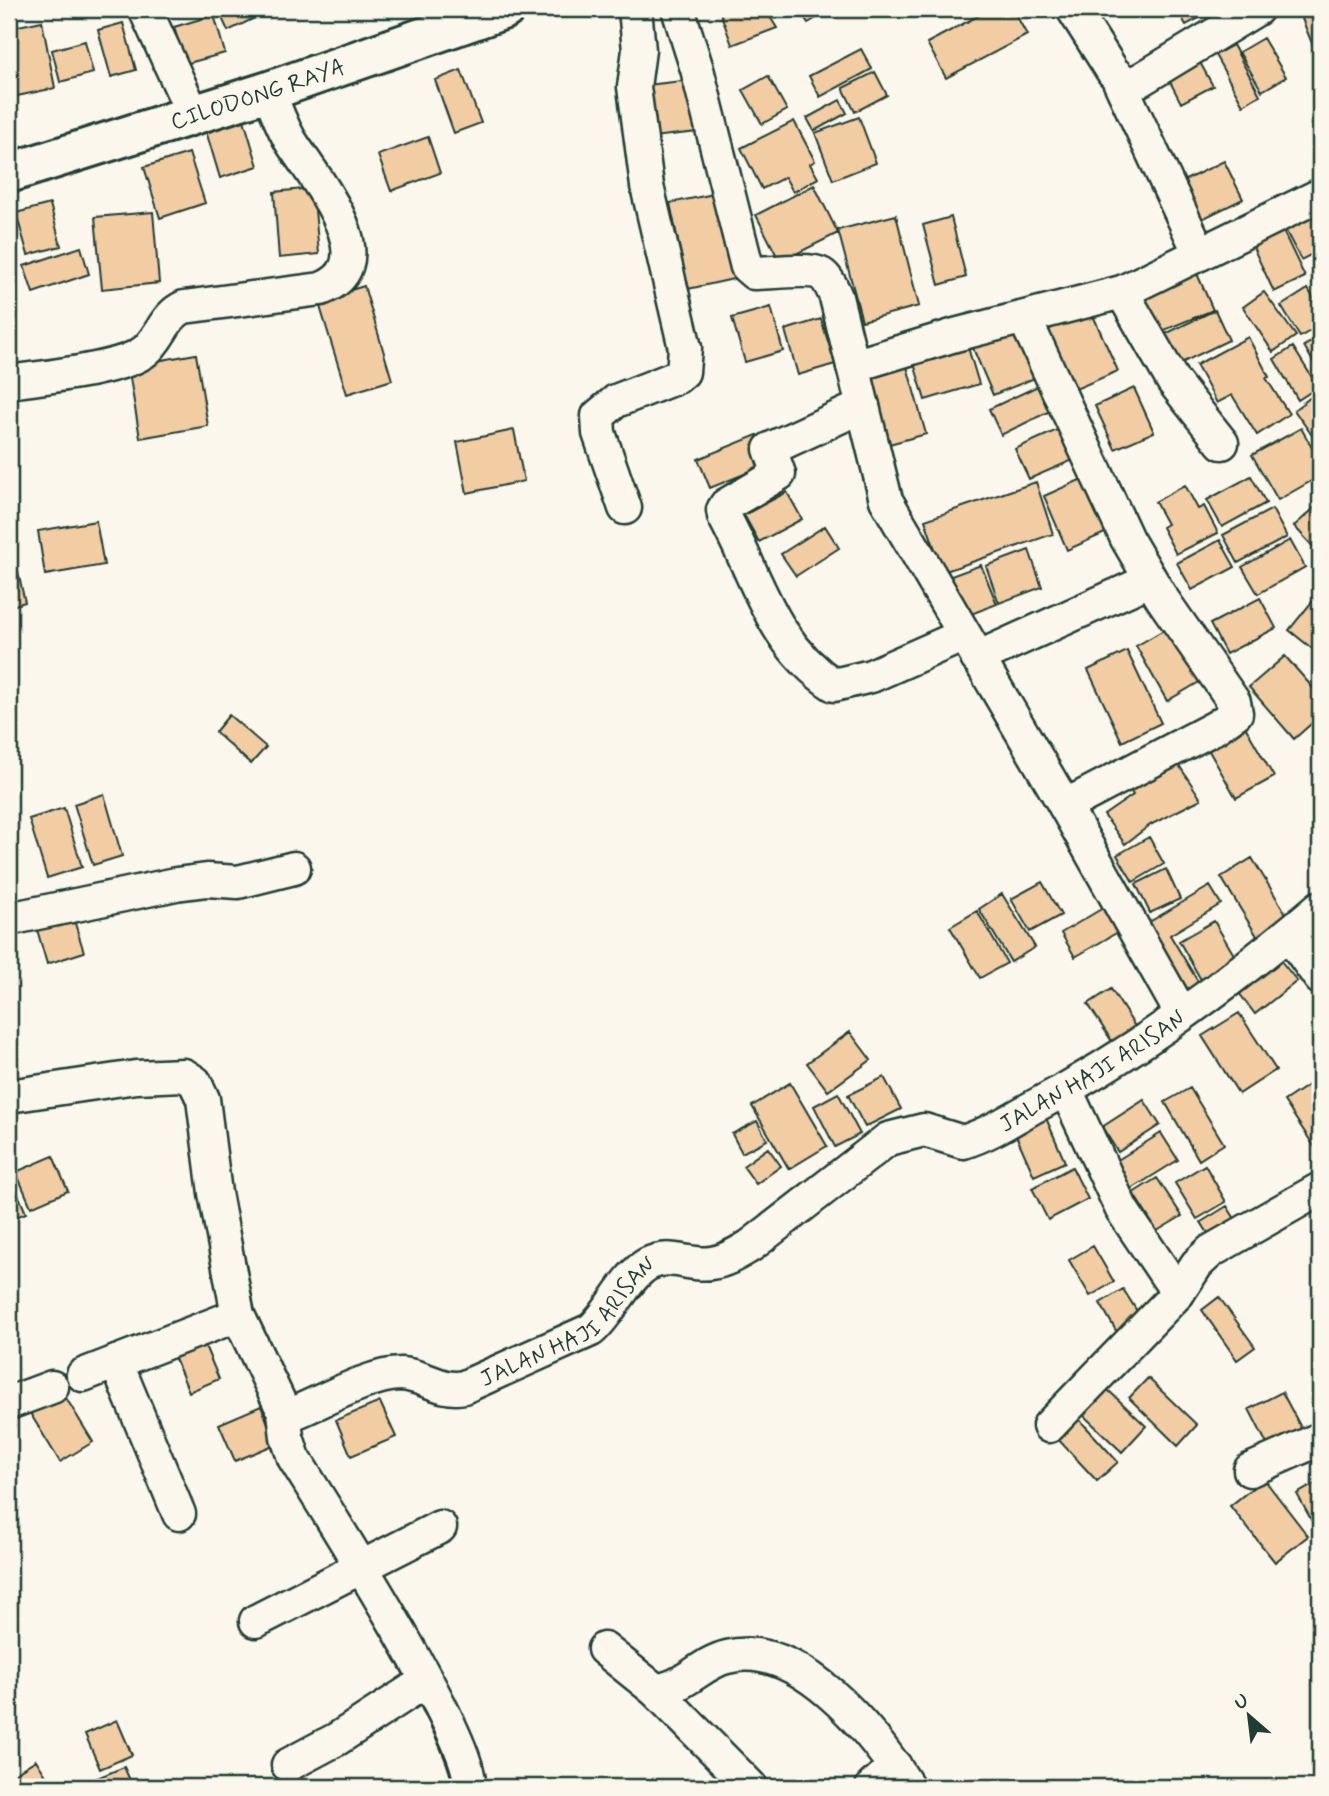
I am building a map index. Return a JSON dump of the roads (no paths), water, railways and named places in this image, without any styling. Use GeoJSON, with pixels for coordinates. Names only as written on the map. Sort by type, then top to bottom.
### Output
{"type":"FeatureCollection","features":[{"type":"Feature","properties":{"kind":"street"},"geometry":{"type":"LineString","coordinates":[[145,9],[192,114]]}},
{"type":"Feature","properties":{"kind":"street","name":"CILODONG RAYA"},"geometry":{"type":"LineString","coordinates":[[9,173],[269,91],[505,9]]}},
{"type":"Feature","properties":{"kind":"street"},"geometry":{"type":"LineString","coordinates":[[625,508],[599,433],[597,416],[616,401],[677,377],[683,372],[685,348],[646,186],[634,88],[639,50],[635,9]]}},
{"type":"Feature","properties":{"kind":"street"},"geometry":{"type":"LineString","coordinates":[[678,9],[697,69],[747,267],[754,273],[821,274],[836,297],[886,500],[1065,806],[1181,1013]]}},
{"type":"Feature","properties":{"kind":"street"},"geometry":{"type":"LineString","coordinates":[[1073,9],[1119,81],[1200,254]]}},
{"type":"Feature","properties":{"kind":"street"},"geometry":{"type":"LineString","coordinates":[[1119,81],[1126,84],[1140,80],[1257,9]]}},
{"type":"Feature","properties":{"kind":"street"},"geometry":{"type":"LineString","coordinates":[[9,382],[49,379],[132,359],[149,348],[166,322],[184,307],[321,289],[337,283],[346,270],[345,231],[332,202],[290,140],[269,91]]}},
{"type":"Feature","properties":{"kind":"street"},"geometry":{"type":"LineString","coordinates":[[853,366],[955,335],[1026,319],[1122,292],[1320,195]]}},
{"type":"Feature","properties":{"kind":"street"},"geometry":{"type":"LineString","coordinates":[[1122,292],[1173,381],[1222,443]]}},
{"type":"Feature","properties":{"kind":"street"},"geometry":{"type":"LineString","coordinates":[[1026,319],[1127,540],[1150,580],[1234,702],[1236,713],[1216,727],[1065,806]]}},
{"type":"Feature","properties":{"kind":"street"},"geometry":{"type":"LineString","coordinates":[[863,406],[770,449],[779,474],[726,505],[723,510],[779,632],[808,668],[834,685],[970,646],[1150,580]]}},
{"type":"Feature","properties":{"kind":"street"},"geometry":{"type":"LineString","coordinates":[[9,919],[176,884],[207,880],[238,882],[294,867]]}},
{"type":"Feature","properties":{"kind":"street","name":"JALAN HAJI ARISAN"},"geometry":{"type":"LineString","coordinates":[[284,1412],[294,1413],[386,1376],[404,1374],[452,1390],[482,1380],[592,1330],[603,1320],[638,1272],[648,1264],[674,1258],[708,1264],[727,1259],[750,1245],[888,1139],[924,1129],[963,1142],[1066,1090],[1181,1013],[1289,935],[1320,907]]}},
{"type":"Feature","properties":{"kind":"street"},"geometry":{"type":"LineString","coordinates":[[1289,935],[1320,978]]}},
{"type":"Feature","properties":{"kind":"street"},"geometry":{"type":"LineString","coordinates":[[9,1096],[136,1077],[184,1075],[195,1082],[203,1099],[215,1193],[238,1315],[284,1412],[287,1437],[294,1458],[426,1681],[467,1763],[469,1787]]}},
{"type":"Feature","properties":{"kind":"street"},"geometry":{"type":"LineString","coordinates":[[1066,1090],[1122,1210],[1178,1293]]}},
{"type":"Feature","properties":{"kind":"street"},"geometry":{"type":"LineString","coordinates":[[1049,1426],[1178,1293],[1197,1264],[1211,1251],[1320,1189]]}},
{"type":"Feature","properties":{"kind":"street"},"geometry":{"type":"LineString","coordinates":[[83,1375],[238,1315]]}},
{"type":"Feature","properties":{"kind":"street"},"geometry":{"type":"LineString","coordinates":[[116,1362],[179,1514]]}},
{"type":"Feature","properties":{"kind":"street"},"geometry":{"type":"LineString","coordinates":[[9,1403],[52,1387]]}},
{"type":"Feature","properties":{"kind":"street"},"geometry":{"type":"LineString","coordinates":[[1250,1470],[1320,1439]]}},
{"type":"Feature","properties":{"kind":"street"},"geometry":{"type":"LineString","coordinates":[[256,1621],[440,1527]]}},
{"type":"Feature","properties":{"kind":"street"},"geometry":{"type":"LineString","coordinates":[[604,1648],[655,1690],[751,1787]]}},
{"type":"Feature","properties":{"kind":"street"},"geometry":{"type":"LineString","coordinates":[[655,1690],[667,1690],[726,1657],[760,1653],[779,1658],[832,1695],[864,1727],[892,1780]]}},
{"type":"Feature","properties":{"kind":"street"},"geometry":{"type":"LineString","coordinates":[[288,1765],[337,1739],[426,1681]]}}]}
